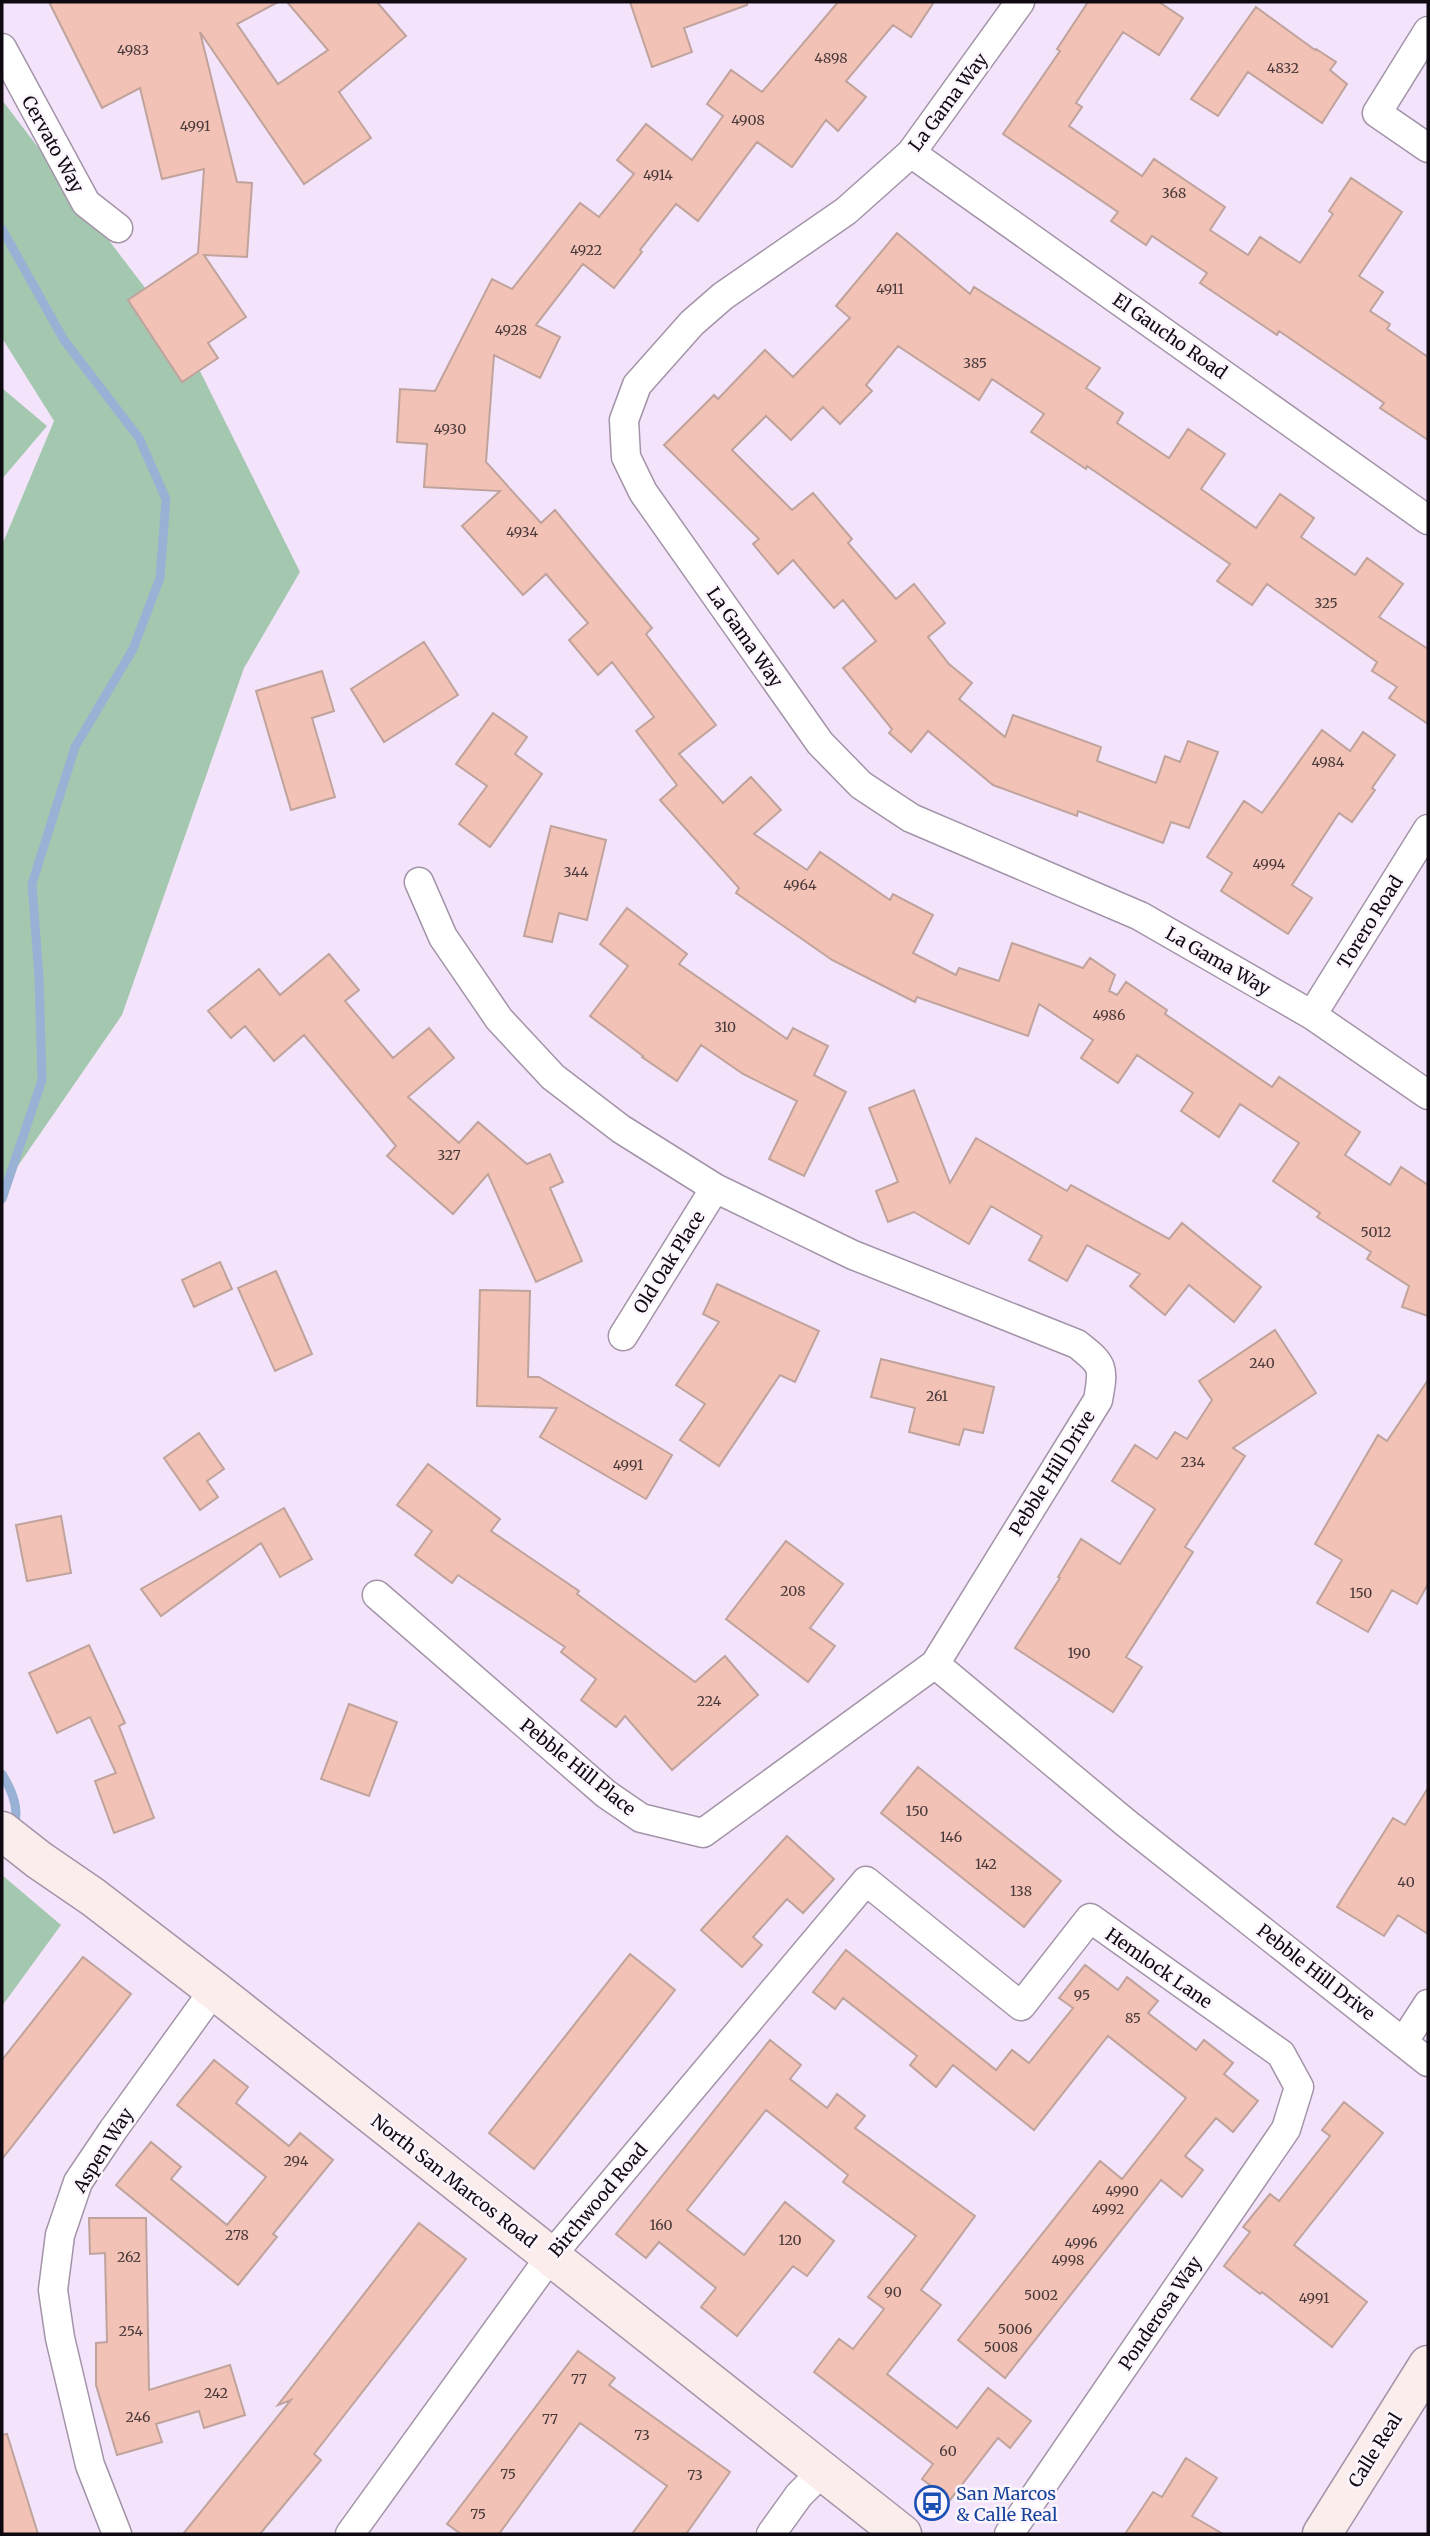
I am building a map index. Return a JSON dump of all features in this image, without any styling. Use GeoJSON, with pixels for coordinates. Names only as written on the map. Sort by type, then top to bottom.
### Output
{"type":"FeatureCollection","features":[{"type":"Feature","properties":{"kind":"street","name":"La Gama Way"},"geometry":{"type":"LineString","coordinates":[[1020,2],[911,153],[846,211],[723,296],[692,323],[637,386],[624,420],[626,457],[643,492],[820,743],[861,785],[911,818],[1140,916],[1312,1015],[1428,1096]]}},
{"type":"Feature","properties":{"kind":"street"},"geometry":{"type":"LineString","coordinates":[[1428,31],[1377,113],[1428,148]]}},
{"type":"Feature","properties":{"kind":"street","name":"Cervato Way"},"geometry":{"type":"LineString","coordinates":[[2,48],[86,203],[118,228]]}},
{"type":"Feature","properties":{"kind":"street","name":"El Gaucho Road"},"geometry":{"type":"LineString","coordinates":[[911,153],[1428,520]]}},
{"type":"Feature","properties":{"kind":"street","name":"Torero Road"},"geometry":{"type":"LineString","coordinates":[[1312,1015],[1428,829]]}},
{"type":"Feature","properties":{"kind":"street","name":"Pebble Hill Drive"},"geometry":{"type":"LineString","coordinates":[[419,881],[443,937],[499,1019],[553,1077],[621,1129],[715,1188],[853,1255],[1077,1344],[1116,1373],[935,1664],[1126,1823],[1428,2062]]}},
{"type":"Feature","properties":{"kind":"street","name":"Old Oak Place"},"geometry":{"type":"LineString","coordinates":[[623,1336],[715,1188]]}},
{"type":"Feature","properties":{"kind":"street","name":"Pebble Hill Place"},"geometry":{"type":"LineString","coordinates":[[377,1595],[606,1794],[640,1818],[704,1833],[935,1664]]}},
{"type":"Feature","properties":{"kind":"street","name":"North San Marcos Road"},"geometry":{"type":"LineString","coordinates":[[2,1831],[93,1896],[214,1990],[902,2534]]}},
{"type":"Feature","properties":{"kind":"street","name":"Hemlock Lane"},"geometry":{"type":"LineString","coordinates":[[866,1881],[1021,2006],[1090,1918],[1281,2054],[1300,2087]]}},
{"type":"Feature","properties":{"kind":"street","name":"Birchwood Road"},"geometry":{"type":"LineString","coordinates":[[349,2534],[550,2257],[866,1881]]}},
{"type":"Feature","properties":{"kind":"street","name":"Aspen Way"},"geometry":{"type":"LineString","coordinates":[[117,2534],[90,2465],[60,2338],[53,2290],[60,2235],[78,2182],[214,1990]]}},
{"type":"Feature","properties":{"kind":"street"},"geometry":{"type":"LineString","coordinates":[[1404,2041],[1428,2004]]}},
{"type":"Feature","properties":{"kind":"street","name":"Ponderosa Way"},"geometry":{"type":"LineString","coordinates":[[1009,2534],[1286,2129],[1300,2087]]}},
{"type":"Feature","properties":{"kind":"street","name":"Calle Real"},"geometry":{"type":"LineString","coordinates":[[1322,2534],[1428,2365]]}},
{"type":"Feature","properties":{"kind":"street"},"geometry":{"type":"LineString","coordinates":[[771,2534],[799,2495],[822,2472]]}},
{"type":"Feature","properties":{"kind":"green space"},"geometry":{"type":"Polygon","coordinates":[[[2,100],[184,339],[300,572],[244,668],[122,1015],[2,1189],[2,545],[54,421],[2,338],[2,100]]]}},
{"type":"Feature","properties":{"kind":"green space"},"geometry":{"type":"Polygon","coordinates":[[[2,388],[47,426],[2,479],[2,388]]]}},
{"type":"Feature","properties":{"kind":"green space"},"geometry":{"type":"Polygon","coordinates":[[[2,1875],[61,1925],[2,2006],[2,1875]]]}},
{"type":"Feature","properties":{"kind":"building"},"geometry":{"type":"Polygon","coordinates":[[[49,2],[278,2],[237,24],[278,84],[328,50],[287,2],[377,2],[406,36],[339,92],[371,138],[304,184],[200,32],[237,182],[252,183],[247,257],[204,255],[246,317],[208,343],[218,358],[182,382],[128,300],[198,253],[204,169],[162,179],[140,88],[102,108],[49,2]]]}},
{"type":"Feature","properties":{"kind":"building"},"geometry":{"type":"Polygon","coordinates":[[[630,2],[747,2],[747,5],[684,28],[692,52],[652,67],[630,2]]]}},
{"type":"Feature","properties":{"kind":"building"},"geometry":{"type":"Polygon","coordinates":[[[838,2],[934,2],[911,37],[893,25],[846,81],[866,97],[838,131],[826,120],[792,167],[757,142],[698,221],[676,204],[614,288],[583,264],[536,325],[560,337],[540,378],[494,355],[486,462],[541,523],[555,510],[652,628],[646,634],[716,725],[679,754],[723,803],[751,777],[781,810],[754,834],[807,870],[820,852],[890,900],[893,894],[933,915],[913,953],[956,975],[959,968],[999,981],[1012,943],[1083,968],[1090,958],[1115,975],[1109,991],[1117,995],[1126,982],[1167,1010],[1165,1014],[1272,1087],[1279,1077],[1360,1132],[1345,1155],[1390,1185],[1401,1167],[1428,1185],[1428,1316],[1402,1307],[1409,1286],[1367,1259],[1371,1252],[1317,1217],[1320,1213],[1273,1181],[1299,1143],[1240,1104],[1219,1137],[1181,1111],[1193,1093],[1137,1055],[1118,1083],[1081,1058],[1093,1040],[1039,1004],[1028,1036],[917,997],[915,1002],[832,960],[736,893],[739,888],[660,800],[677,785],[636,731],[654,717],[612,662],[598,675],[569,640],[588,623],[546,574],[523,595],[462,526],[500,491],[424,487],[427,444],[397,442],[400,389],[435,391],[492,279],[512,289],[580,203],[599,217],[634,174],[617,160],[646,124],[692,160],[723,116],[707,104],[731,70],[762,92],[838,2]]]}},
{"type":"Feature","properties":{"kind":"building"},"geometry":{"type":"Polygon","coordinates":[[[1088,2],[1159,2],[1183,18],[1159,55],[1123,32],[1076,103],[1082,107],[1069,126],[1142,176],[1154,159],[1225,207],[1210,230],[1248,255],[1260,237],[1300,263],[1333,214],[1329,211],[1351,178],[1402,212],[1359,276],[1383,292],[1370,311],[1390,324],[1387,329],[1428,357],[1428,440],[1380,408],[1384,403],[1279,331],[1277,335],[1200,283],[1207,273],[1152,236],[1146,245],[1111,221],[1118,212],[1003,134],[1060,51],[1057,49],[1088,2]]]}},
{"type":"Feature","properties":{"kind":"building"},"geometry":{"type":"Polygon","coordinates":[[[1256,7],[1336,62],[1330,70],[1347,84],[1322,123],[1248,72],[1218,116],[1191,99],[1256,7]]]}},
{"type":"Feature","properties":{"kind":"building"},"geometry":{"type":"Polygon","coordinates":[[[897,233],[970,294],[974,287],[1100,368],[1086,388],[1123,413],[1117,423],[1169,458],[1188,429],[1225,454],[1201,489],[1256,528],[1280,494],[1314,518],[1301,537],[1355,575],[1367,558],[1403,584],[1379,617],[1428,649],[1428,724],[1389,698],[1397,687],[1372,671],[1377,662],[1267,584],[1252,605],[1217,581],[1230,564],[1087,466],[1086,469],[1031,432],[1044,414],[992,379],[979,400],[898,346],[866,385],[872,391],[840,424],[823,407],[791,440],[766,416],[732,450],[792,510],[813,493],[852,539],[848,543],[896,599],[914,584],[945,623],[928,637],[949,664],[972,683],[959,699],[1005,737],[1013,715],[1101,747],[1097,761],[1156,783],[1165,756],[1180,762],[1188,741],[1218,752],[1189,828],[1171,822],[1163,843],[1078,811],[1077,816],[993,785],[928,731],[911,752],[889,733],[892,729],[843,668],[876,641],[843,600],[834,608],[793,560],[778,574],[753,544],[759,539],[664,445],[714,395],[718,399],[765,350],[793,377],[850,318],[836,306],[897,233]]]}},
{"type":"Feature","properties":{"kind":"building"},"geometry":{"type":"Polygon","coordinates":[[[424,642],[458,695],[384,742],[351,689],[424,642]]]}},
{"type":"Feature","properties":{"kind":"building"},"geometry":{"type":"Polygon","coordinates":[[[322,671],[334,711],[312,718],[335,797],[291,810],[256,691],[322,671]]]}},
{"type":"Feature","properties":{"kind":"building"},"geometry":{"type":"Polygon","coordinates":[[[493,713],[527,737],[515,754],[542,774],[490,847],[459,824],[487,786],[456,764],[493,713]]]}},
{"type":"Feature","properties":{"kind":"building"},"geometry":{"type":"Polygon","coordinates":[[[1322,730],[1350,751],[1363,732],[1395,755],[1352,822],[1339,813],[1292,885],[1312,898],[1288,934],[1221,891],[1232,873],[1207,857],[1244,801],[1262,813],[1322,730]]]}},
{"type":"Feature","properties":{"kind":"building"},"geometry":{"type":"Polygon","coordinates":[[[551,826],[606,840],[587,920],[559,913],[552,942],[524,936],[551,826]]]}},
{"type":"Feature","properties":{"kind":"building"},"geometry":{"type":"Polygon","coordinates":[[[627,908],[687,954],[679,964],[787,1039],[793,1028],[828,1046],[814,1075],[846,1092],[804,1176],[769,1159],[797,1101],[743,1074],[701,1045],[677,1081],[590,1016],[628,966],[600,944],[627,908]]]}},
{"type":"Feature","properties":{"kind":"building"},"geometry":{"type":"Polygon","coordinates":[[[329,954],[359,990],[345,1001],[393,1058],[429,1028],[454,1058],[408,1097],[459,1143],[478,1122],[527,1164],[550,1154],[563,1182],[550,1188],[582,1261],[536,1282],[488,1174],[453,1214],[387,1156],[396,1146],[304,1035],[274,1061],[245,1026],[231,1038],[208,1011],[259,969],[280,995],[329,954]]]}},
{"type":"Feature","properties":{"kind":"building"},"geometry":{"type":"Polygon","coordinates":[[[914,1090],[950,1183],[976,1138],[1067,1191],[1071,1185],[1169,1239],[1182,1223],[1261,1287],[1234,1322],[1189,1285],[1165,1315],[1130,1286],[1140,1274],[1087,1245],[1067,1281],[1029,1260],[1042,1236],[991,1206],[969,1244],[914,1212],[888,1222],[876,1191],[898,1182],[869,1108],[914,1090]]]}},
{"type":"Feature","properties":{"kind":"building"},"geometry":{"type":"Polygon","coordinates":[[[220,1262],[232,1289],[194,1307],[182,1280],[220,1262]]]}},
{"type":"Feature","properties":{"kind":"building"},"geometry":{"type":"Polygon","coordinates":[[[276,1271],[312,1354],[275,1371],[238,1288],[276,1271]]]}},
{"type":"Feature","properties":{"kind":"building"},"geometry":{"type":"Polygon","coordinates":[[[717,1284],[819,1331],[795,1382],[780,1375],[719,1466],[680,1440],[705,1404],[676,1385],[719,1322],[703,1314],[717,1284]]]}},
{"type":"Feature","properties":{"kind":"building"},"geometry":{"type":"Polygon","coordinates":[[[480,1290],[530,1291],[528,1377],[539,1377],[672,1455],[646,1499],[540,1437],[557,1408],[477,1406],[480,1290]]]}},
{"type":"Feature","properties":{"kind":"building"},"geometry":{"type":"Polygon","coordinates":[[[1275,1330],[1316,1393],[1233,1448],[1245,1456],[1185,1547],[1193,1552],[1126,1657],[1142,1667],[1113,1712],[1015,1648],[1060,1578],[1058,1577],[1081,1539],[1120,1564],[1155,1509],[1112,1481],[1135,1445],[1157,1459],[1175,1432],[1187,1439],[1212,1400],[1199,1381],[1275,1330]]]}},
{"type":"Feature","properties":{"kind":"building"},"geometry":{"type":"Polygon","coordinates":[[[881,1359],[994,1387],[983,1433],[964,1429],[959,1445],[909,1432],[915,1408],[871,1397],[881,1359]]]}},
{"type":"Feature","properties":{"kind":"building"},"geometry":{"type":"Polygon","coordinates":[[[1428,1380],[1428,1584],[1417,1604],[1392,1590],[1368,1632],[1317,1603],[1342,1560],[1315,1544],[1378,1435],[1387,1441],[1428,1380]]]}},
{"type":"Feature","properties":{"kind":"building"},"geometry":{"type":"Polygon","coordinates":[[[199,1433],[224,1469],[207,1481],[218,1497],[200,1510],[164,1458],[199,1433]]]}},
{"type":"Feature","properties":{"kind":"building"},"geometry":{"type":"Polygon","coordinates":[[[428,1464],[500,1519],[491,1531],[579,1591],[577,1594],[695,1682],[725,1656],[758,1695],[672,1770],[625,1716],[616,1727],[581,1700],[596,1679],[561,1652],[565,1647],[458,1575],[452,1583],[415,1555],[432,1531],[397,1505],[428,1464]]]}},
{"type":"Feature","properties":{"kind":"building"},"geometry":{"type":"Polygon","coordinates":[[[284,1508],[312,1559],[280,1577],[261,1543],[161,1616],[141,1589],[284,1508]]]}},
{"type":"Feature","properties":{"kind":"building"},"geometry":{"type":"Polygon","coordinates":[[[61,1516],[71,1573],[27,1581],[16,1525],[61,1516]]]}},
{"type":"Feature","properties":{"kind":"building"},"geometry":{"type":"Polygon","coordinates":[[[786,1541],[843,1584],[810,1628],[835,1646],[808,1682],[726,1619],[786,1541]]]}},
{"type":"Feature","properties":{"kind":"building"},"geometry":{"type":"Polygon","coordinates":[[[89,1645],[125,1723],[119,1726],[154,1818],[114,1833],[95,1781],[116,1773],[90,1717],[57,1733],[29,1673],[89,1645]]]}},
{"type":"Feature","properties":{"kind":"building"},"geometry":{"type":"Polygon","coordinates":[[[349,1704],[397,1722],[369,1796],[321,1779],[349,1704]]]}},
{"type":"Feature","properties":{"kind":"building"},"geometry":{"type":"Polygon","coordinates":[[[918,1767],[1061,1881],[1024,1927],[881,1813],[918,1767]]]}},
{"type":"Feature","properties":{"kind":"building"},"geometry":{"type":"Polygon","coordinates":[[[1428,1788],[1428,1934],[1398,1915],[1384,1936],[1337,1907],[1393,1818],[1405,1825],[1428,1788]]]}},
{"type":"Feature","properties":{"kind":"building"},"geometry":{"type":"Polygon","coordinates":[[[787,1836],[834,1879],[803,1913],[787,1899],[753,1937],[762,1945],[742,1967],[701,1930],[787,1836]]]}},
{"type":"Feature","properties":{"kind":"building"},"geometry":{"type":"Polygon","coordinates":[[[846,1950],[996,2070],[1012,2050],[1029,2063],[1073,2008],[1059,1998],[1085,1965],[1118,1990],[1127,1977],[1158,2001],[1148,2013],[1196,2050],[1204,2040],[1233,2063],[1224,2074],[1258,2101],[1233,2132],[1216,2118],[1185,2156],[1203,2170],[1182,2197],[1161,2180],[1005,2378],[958,2340],[1100,2161],[1122,2179],[1186,2098],[1108,2036],[1034,2130],[953,2065],[936,2087],[910,2065],[917,2056],[843,1998],[835,2009],[813,1992],[846,1950]]]}},
{"type":"Feature","properties":{"kind":"building"},"geometry":{"type":"Polygon","coordinates":[[[630,1954],[675,1990],[534,2169],[489,2133],[630,1954]]]}},
{"type":"Feature","properties":{"kind":"building"},"geometry":{"type":"Polygon","coordinates":[[[83,1957],[131,1994],[2,2159],[2,2060],[83,1957]]]}},
{"type":"Feature","properties":{"kind":"building"},"geometry":{"type":"Polygon","coordinates":[[[770,2040],[801,2065],[790,2079],[827,2108],[837,2094],[865,2116],[855,2128],[975,2216],[921,2290],[941,2305],[887,2374],[957,2428],[988,2388],[1031,2421],[1010,2448],[998,2438],[950,2500],[922,2479],[933,2464],[814,2372],[839,2339],[853,2349],[884,2309],[868,2297],[916,2236],[843,2182],[848,2175],[766,2110],[687,2210],[744,2255],[785,2202],[834,2241],[807,2276],[793,2266],[737,2336],[701,2307],[716,2288],[659,2242],[646,2258],[616,2234],[770,2040]]]}},
{"type":"Feature","properties":{"kind":"building"},"geometry":{"type":"Polygon","coordinates":[[[214,2060],[248,2087],[236,2103],[289,2146],[300,2133],[333,2160],[273,2234],[277,2237],[238,2285],[116,2185],[151,2142],[181,2167],[171,2179],[227,2225],[266,2177],[177,2105],[214,2060]]]}},
{"type":"Feature","properties":{"kind":"building"},"geometry":{"type":"Polygon","coordinates":[[[1344,2102],[1383,2133],[1294,2245],[1367,2302],[1332,2347],[1224,2266],[1250,2232],[1243,2227],[1270,2194],[1279,2201],[1330,2136],[1322,2130],[1344,2102]]]}},
{"type":"Feature","properties":{"kind":"building"},"geometry":{"type":"Polygon","coordinates":[[[89,2218],[146,2218],[149,2390],[230,2365],[245,2415],[204,2428],[199,2411],[156,2424],[162,2442],[117,2455],[96,2385],[96,2343],[107,2342],[105,2253],[90,2254],[89,2218]]]}},
{"type":"Feature","properties":{"kind":"building"},"geometry":{"type":"Polygon","coordinates":[[[419,2223],[466,2259],[314,2454],[321,2460],[260,2534],[183,2534],[291,2400],[278,2405],[419,2223]]]}},
{"type":"Feature","properties":{"kind":"building"},"geometry":{"type":"Polygon","coordinates":[[[578,2351],[615,2378],[609,2385],[730,2472],[686,2534],[632,2534],[667,2486],[580,2423],[499,2534],[461,2534],[447,2524],[578,2351]]]}},
{"type":"Feature","properties":{"kind":"building"},"geometry":{"type":"Polygon","coordinates":[[[7,2434],[38,2534],[2,2534],[2,2435],[7,2434]]]}},
{"type":"Feature","properties":{"kind":"building"},"geometry":{"type":"Polygon","coordinates":[[[1186,2458],[1217,2478],[1192,2516],[1223,2534],[1125,2534],[1153,2492],[1162,2497],[1186,2458]]]}},
{"type":"Feature","properties":{"kind":"waterway"},"geometry":{"type":"LineString","coordinates":[[2,229],[64,340],[139,438],[166,499],[160,578],[133,649],[75,747],[32,884],[39,977],[42,1080],[2,1199]]}},
{"type":"Feature","properties":{"kind":"waterway"},"geometry":{"type":"LineString","coordinates":[[2,1774],[16,1807],[12,1828]]}},
{"type":"Feature","properties":{"kind":"place","name":"San Marcos & Calle Real"},"geometry":{"type":"Point","coordinates":[932,2503]}}]}
